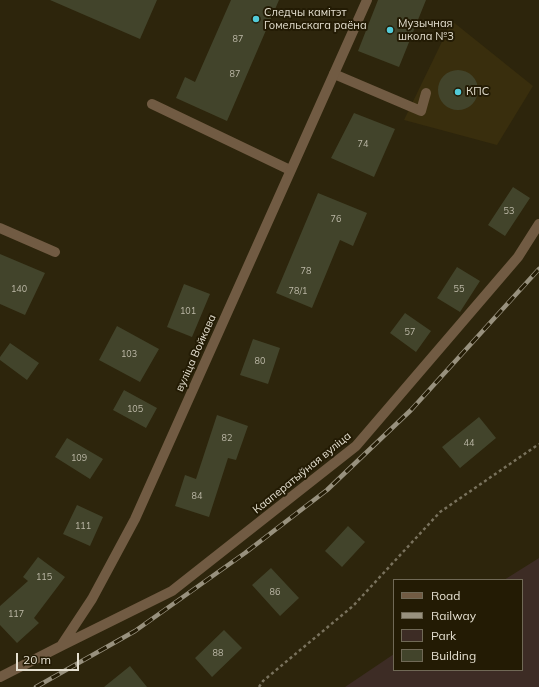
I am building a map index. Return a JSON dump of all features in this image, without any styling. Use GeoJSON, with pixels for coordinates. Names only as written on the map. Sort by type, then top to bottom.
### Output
{"type":"FeatureCollection","features":[{"type":"Feature","properties":{"kind":"street","name":"вуліца Войкава"},"geometry":{"type":"LineString","coordinates":[[0,677],[61,646],[92,599],[135,519],[366,0]]}},
{"type":"Feature","properties":{"kind":"street"},"geometry":{"type":"LineString","coordinates":[[334,74],[421,111],[426,93]]}},
{"type":"Feature","properties":{"kind":"street"},"geometry":{"type":"LineString","coordinates":[[152,104],[290,170]]}},
{"type":"Feature","properties":{"kind":"street","name":"Кааператыўная вуліца"},"geometry":{"type":"LineString","coordinates":[[61,646],[172,591],[356,446],[518,256],[539,224]]}},
{"type":"Feature","properties":{"kind":"street"},"geometry":{"type":"LineString","coordinates":[[0,228],[54,252]]}},
{"type":"Feature","properties":{"kind":"path"},"geometry":{"type":"LineString","coordinates":[[259,687],[353,606],[440,512],[539,444]]}},
{"type":"Feature","properties":{"kind":"shaded area"},"geometry":{"type":"Polygon","coordinates":[[[452,21],[533,86],[497,145],[404,120],[452,21]]]}},
{"type":"Feature","properties":{"kind":"green space"},"geometry":{"type":"Polygon","coordinates":[[[539,558],[539,687],[345,687],[393,655],[393,671],[523,671],[523,579],[506,579],[539,558]]]}},
{"type":"Feature","properties":{"kind":"building"},"geometry":{"type":"Polygon","coordinates":[[[50,0],[157,0],[140,39],[50,0]]]}},
{"type":"Feature","properties":{"kind":"building"},"geometry":{"type":"Polygon","coordinates":[[[231,0],[279,0],[227,121],[176,98],[185,77],[195,82],[231,0]]]}},
{"type":"Feature","properties":{"kind":"building","name":"Музычная школа №3"},"geometry":{"type":"Polygon","coordinates":[[[378,0],[426,0],[399,67],[358,51],[378,0]]]}},
{"type":"Feature","properties":{"kind":"building","name":"КПС"},"geometry":{"type":"Polygon","coordinates":[[[458,70],[466,72],[472,76],[476,82],[478,90],[476,98],[472,104],[466,108],[458,110],[450,108],[444,104],[440,98],[438,90],[440,82],[444,76],[450,72],[458,70]]]}},
{"type":"Feature","properties":{"kind":"building"},"geometry":{"type":"Polygon","coordinates":[[[354,113],[395,129],[374,177],[331,158],[354,113]]]}},
{"type":"Feature","properties":{"kind":"building"},"geometry":{"type":"Polygon","coordinates":[[[513,187],[530,198],[505,236],[488,225],[513,187]]]}},
{"type":"Feature","properties":{"kind":"building"},"geometry":{"type":"Polygon","coordinates":[[[318,193],[367,213],[353,246],[340,240],[312,308],[276,293],[318,193]]]}},
{"type":"Feature","properties":{"kind":"building"},"geometry":{"type":"Polygon","coordinates":[[[0,254],[45,273],[25,315],[0,304],[0,254]]]}},
{"type":"Feature","properties":{"kind":"building"},"geometry":{"type":"Polygon","coordinates":[[[457,267],[480,281],[460,312],[437,298],[457,267]]]}},
{"type":"Feature","properties":{"kind":"building"},"geometry":{"type":"Polygon","coordinates":[[[184,284],[210,294],[192,337],[167,327],[184,284]]]}},
{"type":"Feature","properties":{"kind":"building"},"geometry":{"type":"Polygon","coordinates":[[[405,313],[431,331],[416,352],[390,333],[405,313]]]}},
{"type":"Feature","properties":{"kind":"building"},"geometry":{"type":"Polygon","coordinates":[[[117,326],[159,349],[140,382],[99,360],[117,326]]]}},
{"type":"Feature","properties":{"kind":"building"},"geometry":{"type":"Polygon","coordinates":[[[253,339],[280,348],[268,384],[240,375],[253,339]]]}},
{"type":"Feature","properties":{"kind":"building"},"geometry":{"type":"Polygon","coordinates":[[[10,343],[39,363],[27,380],[0,360],[0,357],[10,343]]]}},
{"type":"Feature","properties":{"kind":"building"},"geometry":{"type":"Polygon","coordinates":[[[124,390],[157,408],[146,428],[113,410],[124,390]]]}},
{"type":"Feature","properties":{"kind":"building"},"geometry":{"type":"Polygon","coordinates":[[[217,415],[248,426],[236,460],[228,458],[209,517],[175,506],[185,475],[196,479],[217,415]]]}},
{"type":"Feature","properties":{"kind":"building"},"geometry":{"type":"Polygon","coordinates":[[[479,417],[496,438],[460,468],[442,447],[479,417]]]}},
{"type":"Feature","properties":{"kind":"building"},"geometry":{"type":"Polygon","coordinates":[[[67,438],[103,459],[90,479],[55,457],[67,438]]]}},
{"type":"Feature","properties":{"kind":"building"},"geometry":{"type":"Polygon","coordinates":[[[77,505],[103,517],[90,546],[63,534],[77,505]]]}},
{"type":"Feature","properties":{"kind":"building"},"geometry":{"type":"Polygon","coordinates":[[[348,526],[365,542],[342,567],[325,551],[348,526]]]}},
{"type":"Feature","properties":{"kind":"building"},"geometry":{"type":"Polygon","coordinates":[[[38,557],[65,577],[34,618],[39,623],[17,643],[0,625],[0,606],[28,581],[23,577],[38,557]]]}},
{"type":"Feature","properties":{"kind":"building"},"geometry":{"type":"Polygon","coordinates":[[[271,568],[299,598],[280,616],[252,585],[271,568]]]}},
{"type":"Feature","properties":{"kind":"building"},"geometry":{"type":"Polygon","coordinates":[[[224,630],[242,648],[212,677],[195,658],[224,630]]]}},
{"type":"Feature","properties":{"kind":"building"},"geometry":{"type":"Polygon","coordinates":[[[130,666],[147,687],[104,687],[130,666]]]}},
{"type":"Feature","properties":{"kind":"railway"},"geometry":{"type":"LineString","coordinates":[[36,687],[135,631],[245,553],[327,490],[411,410],[539,269]]}},
{"type":"Feature","properties":{"kind":"place","name":"Следчы камітэт Гомельскага раёна"},"geometry":{"type":"Point","coordinates":[256,19]}},
{"type":"Feature","properties":{"kind":"place","name":"Музычная школа №3"},"geometry":{"type":"Point","coordinates":[390,30]}},
{"type":"Feature","properties":{"kind":"place","name":"КПС"},"geometry":{"type":"Point","coordinates":[458,92]}}]}
